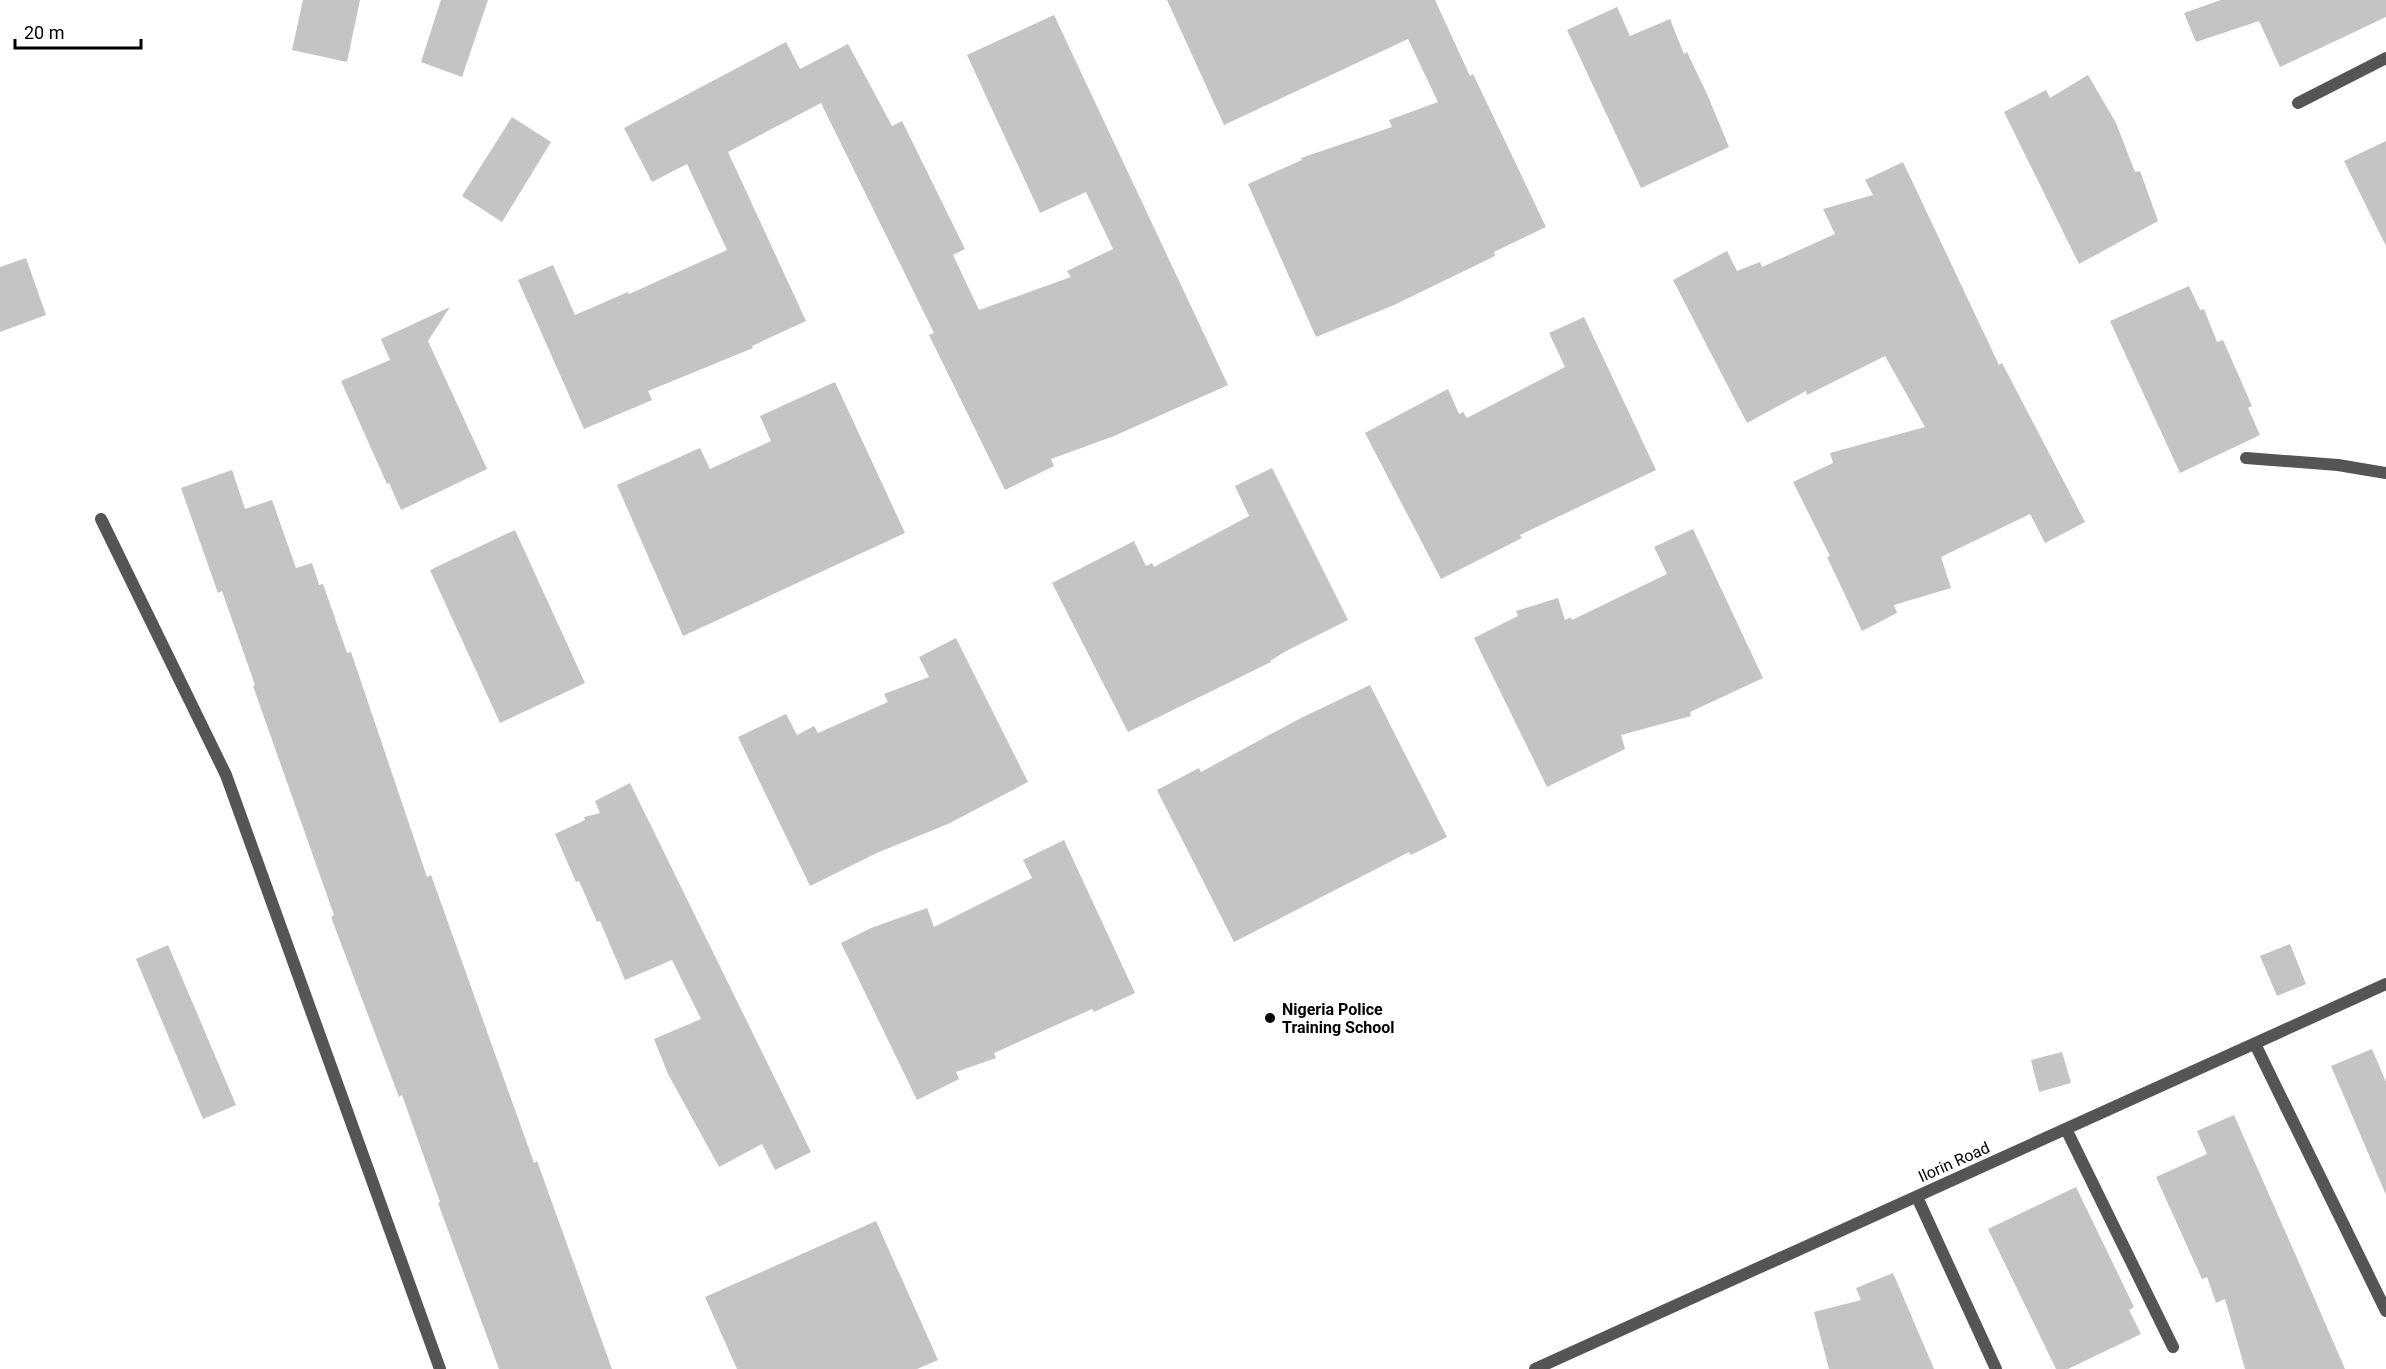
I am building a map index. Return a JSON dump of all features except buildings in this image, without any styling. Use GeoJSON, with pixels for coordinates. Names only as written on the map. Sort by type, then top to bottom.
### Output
{"type":"FeatureCollection","features":[{"type":"Feature","properties":{"kind":"street"},"geometry":{"type":"LineString","coordinates":[[2298,102],[2386,58]]}},
{"type":"Feature","properties":{"kind":"street"},"geometry":{"type":"LineString","coordinates":[[2246,458],[2338,465],[2386,473]]}},
{"type":"Feature","properties":{"kind":"street"},"geometry":{"type":"LineString","coordinates":[[101,519],[226,775],[440,1369]]}},
{"type":"Feature","properties":{"kind":"street","name":"Ilorin Road"},"geometry":{"type":"LineString","coordinates":[[1535,1369],[2386,984]]}},
{"type":"Feature","properties":{"kind":"street"},"geometry":{"type":"LineString","coordinates":[[2255,1044],[2386,1311]]}},
{"type":"Feature","properties":{"kind":"street"},"geometry":{"type":"LineString","coordinates":[[2066,1129],[2173,1347]]}},
{"type":"Feature","properties":{"kind":"street"},"geometry":{"type":"LineString","coordinates":[[1917,1197],[1996,1369]]}},
{"type":"Feature","properties":{"kind":"place","name":"Nigeria Police Training School"},"geometry":{"type":"Point","coordinates":[1270,1018]}}]}
